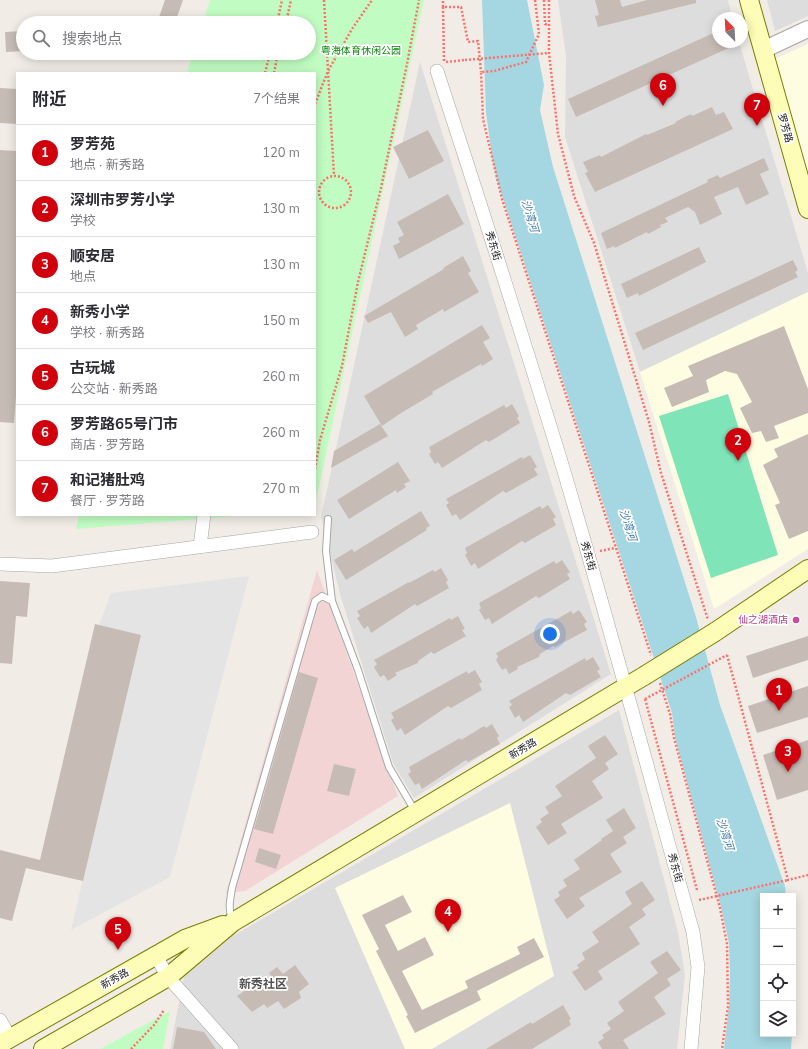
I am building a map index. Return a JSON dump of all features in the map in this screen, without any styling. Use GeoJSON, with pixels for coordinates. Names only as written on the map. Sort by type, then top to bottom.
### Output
{"type":"FeatureCollection","features":[{"type":"Feature","properties":{"kind":"main road","name":"罗芳路"},"geometry":{"type":"LineString","coordinates":[[748,0],[808,210]]}},
{"type":"Feature","properties":{"kind":"main road","name":"新秀路"},"geometry":{"type":"LineString","coordinates":[[43,1049],[168,977],[233,922],[626,687],[651,677],[716,626],[808,568]]}},
{"type":"Feature","properties":{"kind":"main road"},"geometry":{"type":"LineString","coordinates":[[716,626],[808,584]]}},
{"type":"Feature","properties":{"kind":"main road","name":"新秀路"},"geometry":{"type":"LineString","coordinates":[[5,1041],[185,939],[233,922]]}},
{"type":"Feature","properties":{"kind":"street"},"geometry":{"type":"LineString","coordinates":[[763,50],[808,29]]}},
{"type":"Feature","properties":{"kind":"street","name":"秀东街"},"geometry":{"type":"LineString","coordinates":[[441,66],[474,184],[560,460],[626,687],[693,932],[698,967],[691,1049]]}},
{"type":"Feature","properties":{"kind":"street"},"geometry":{"type":"LineString","coordinates":[[200,546],[204,516]]}},
{"type":"Feature","properties":{"kind":"street"},"geometry":{"type":"LineString","coordinates":[[0,564],[52,566],[312,532]]}},
{"type":"Feature","properties":{"kind":"street"},"geometry":{"type":"LineString","coordinates":[[156,956],[168,977],[232,1049]]}},
{"type":"Feature","properties":{"kind":"street"},"geometry":{"type":"LineString","coordinates":[[0,1020],[5,1041]]}},
{"type":"Feature","properties":{"kind":"lane"},"geometry":{"type":"LineString","coordinates":[[328,519],[326,551],[332,601],[358,670],[389,767],[416,812]]}},
{"type":"Feature","properties":{"kind":"lane"},"geometry":{"type":"LineString","coordinates":[[233,922],[229,903],[232,888],[315,601],[322,596],[332,601]]}},
{"type":"Feature","properties":{"kind":"path"},"geometry":{"type":"LineString","coordinates":[[279,16],[282,0]]}},
{"type":"Feature","properties":{"kind":"path"},"geometry":{"type":"LineString","coordinates":[[288,16],[291,0]]}},
{"type":"Feature","properties":{"kind":"path"},"geometry":{"type":"LineString","coordinates":[[324,0],[334,176]]}},
{"type":"Feature","properties":{"kind":"path"},"geometry":{"type":"LineString","coordinates":[[316,101],[328,71],[352,29],[372,0]]}},
{"type":"Feature","properties":{"kind":"path"},"geometry":{"type":"LineString","coordinates":[[316,463],[320,440],[342,366],[358,282],[381,188],[419,0]]}},
{"type":"Feature","properties":{"kind":"path"},"geometry":{"type":"LineString","coordinates":[[443,0],[441,66],[465,60],[549,52]]}},
{"type":"Feature","properties":{"kind":"path"},"geometry":{"type":"LineString","coordinates":[[481,72],[494,71],[526,62],[539,34],[535,0]]}},
{"type":"Feature","properties":{"kind":"path"},"geometry":{"type":"LineString","coordinates":[[544,0],[545,24],[549,25]]}},
{"type":"Feature","properties":{"kind":"path"},"geometry":{"type":"LineString","coordinates":[[549,0],[549,52],[558,134],[574,196],[594,243],[649,422],[662,473],[716,626]]}},
{"type":"Feature","properties":{"kind":"path"},"geometry":{"type":"LineString","coordinates":[[443,7],[461,7],[468,42],[478,41],[481,72],[482,119],[502,199],[651,657]]}},
{"type":"Feature","properties":{"kind":"path"},"geometry":{"type":"LineString","coordinates":[[265,72],[268,60]]}},
{"type":"Feature","properties":{"kind":"path"},"geometry":{"type":"LineString","coordinates":[[274,72],[277,60]]}},
{"type":"Feature","properties":{"kind":"path"},"geometry":{"type":"LineString","coordinates":[[334,176],[342,177],[347,180],[351,190],[348,201],[340,207],[335,208],[330,207],[322,200],[319,191],[322,182],[326,178],[334,176]]}},
{"type":"Feature","properties":{"kind":"path"},"geometry":{"type":"LineString","coordinates":[[646,699],[727,655],[788,880]]}},
{"type":"Feature","properties":{"kind":"path"},"geometry":{"type":"LineString","coordinates":[[651,677],[670,714],[674,738],[720,908],[727,944],[728,1006],[722,1049]]}},
{"type":"Feature","properties":{"kind":"path"},"geometry":{"type":"LineString","coordinates":[[699,900],[808,875]]}},
{"type":"Feature","properties":{"kind":"path"},"geometry":{"type":"LineString","coordinates":[[132,1049],[154,1025],[164,1010]]}},
{"type":"Feature","properties":{"kind":"shaded area"},"geometry":{"type":"Polygon","coordinates":[[[558,0],[728,0],[731,12],[712,12],[712,48],[741,48],[808,273],[808,292],[640,372],[565,137],[566,56],[558,0]]]}},
{"type":"Feature","properties":{"kind":"shaded area"},"geometry":{"type":"Polygon","coordinates":[[[767,0],[808,0],[808,16],[775,31],[767,0]]]}},
{"type":"Feature","properties":{"kind":"shaded area"},"geometry":{"type":"Polygon","coordinates":[[[808,44],[808,174],[775,59],[808,44]]]}},
{"type":"Feature","properties":{"kind":"shaded area"},"geometry":{"type":"Polygon","coordinates":[[[420,62],[611,674],[414,798],[393,763],[340,594],[321,517],[420,62]]]}},
{"type":"Feature","properties":{"kind":"shaded area"},"geometry":{"type":"Polygon","coordinates":[[[808,292],[808,549],[714,609],[640,372],[808,292]]]}},
{"type":"Feature","properties":{"kind":"shaded area"},"geometry":{"type":"Polygon","coordinates":[[[317,570],[398,796],[245,891],[226,893],[317,570]]]}},
{"type":"Feature","properties":{"kind":"shaded area"},"geometry":{"type":"Polygon","coordinates":[[[249,576],[170,877],[71,930],[141,635],[99,626],[111,593],[249,576]]]}},
{"type":"Feature","properties":{"kind":"shaded area"},"geometry":{"type":"Polygon","coordinates":[[[619,710],[678,932],[685,975],[677,1049],[170,1049],[184,977],[233,936],[619,710]]]}},
{"type":"Feature","properties":{"kind":"shaded area"},"geometry":{"type":"Polygon","coordinates":[[[510,803],[554,976],[432,1049],[405,1049],[335,888],[510,803]]]}},
{"type":"Feature","properties":{"kind":"green space","name":"粤海体育休闲公园"},"geometry":{"type":"Polygon","coordinates":[[[210,0],[424,0],[316,500],[316,72],[187,72],[191,60],[316,60],[316,16],[205,16],[210,0]]]}},
{"type":"Feature","properties":{"kind":"green space"},"geometry":{"type":"Polygon","coordinates":[[[728,394],[778,555],[711,578],[659,416],[728,394]]]}},
{"type":"Feature","properties":{"kind":"green space"},"geometry":{"type":"Polygon","coordinates":[[[79,516],[235,516],[76,529],[79,516]]]}},
{"type":"Feature","properties":{"kind":"green space"},"geometry":{"type":"Polygon","coordinates":[[[170,1011],[163,1049],[100,1049],[170,1011]]]}},
{"type":"Feature","properties":{"kind":"water","name":"沙湾河"},"geometry":{"type":"Polygon","coordinates":[[[482,0],[527,0],[544,85],[540,110],[553,167],[696,617],[720,705],[785,886],[786,893],[760,893],[760,1037],[792,1037],[791,1049],[724,1049],[729,1006],[729,943],[721,907],[675,738],[672,713],[497,180],[492,157],[486,112],[482,0]]]}},
{"type":"Feature","properties":{"kind":"building"},"geometry":{"type":"Polygon","coordinates":[[[165,0],[183,0],[177,16],[159,16],[165,0]]]}},
{"type":"Feature","properties":{"kind":"building"},"geometry":{"type":"Polygon","coordinates":[[[595,0],[620,0],[622,7],[647,0],[696,0],[696,3],[598,27],[595,16],[599,15],[595,0]]]}},
{"type":"Feature","properties":{"kind":"building"},"geometry":{"type":"Polygon","coordinates":[[[16,31],[16,51],[6,52],[5,32],[16,31]]]}},
{"type":"Feature","properties":{"kind":"building"},"geometry":{"type":"Polygon","coordinates":[[[712,34],[712,48],[729,48],[576,117],[568,99],[712,34]]]}},
{"type":"Feature","properties":{"kind":"building"},"geometry":{"type":"Polygon","coordinates":[[[0,88],[16,89],[16,124],[0,123],[0,88]]]}},
{"type":"Feature","properties":{"kind":"building"},"geometry":{"type":"Polygon","coordinates":[[[712,107],[716,115],[724,112],[733,129],[595,192],[585,173],[588,172],[583,162],[600,155],[601,157],[646,134],[647,135],[676,123],[675,122],[691,114],[692,116],[712,107]]]}},
{"type":"Feature","properties":{"kind":"building"},"geometry":{"type":"Polygon","coordinates":[[[428,130],[444,161],[409,179],[393,147],[428,130]]]}},
{"type":"Feature","properties":{"kind":"building"},"geometry":{"type":"Polygon","coordinates":[[[0,150],[16,151],[16,396],[14,423],[0,422],[0,150]]]}},
{"type":"Feature","properties":{"kind":"building"},"geometry":{"type":"Polygon","coordinates":[[[764,158],[769,170],[760,174],[769,194],[746,205],[738,187],[714,197],[722,214],[700,225],[695,212],[688,207],[665,218],[668,222],[660,225],[661,227],[648,234],[647,232],[615,248],[614,246],[607,249],[601,233],[708,182],[707,180],[718,175],[720,178],[764,158]]]}},
{"type":"Feature","properties":{"kind":"building"},"geometry":{"type":"Polygon","coordinates":[[[448,194],[464,224],[399,259],[393,246],[400,242],[398,238],[404,235],[397,222],[448,194]]]}},
{"type":"Feature","properties":{"kind":"building"},"geometry":{"type":"Polygon","coordinates":[[[699,247],[706,262],[639,296],[638,293],[627,298],[621,284],[699,247]]]}},
{"type":"Feature","properties":{"kind":"building"},"geometry":{"type":"Polygon","coordinates":[[[463,256],[471,271],[468,273],[479,292],[444,312],[443,309],[416,325],[418,329],[405,337],[391,312],[368,323],[364,316],[444,269],[443,268],[463,256]]]}},
{"type":"Feature","properties":{"kind":"building"},"geometry":{"type":"Polygon","coordinates":[[[793,260],[798,270],[795,272],[798,277],[643,350],[635,333],[793,260]]]}},
{"type":"Feature","properties":{"kind":"building"},"geometry":{"type":"Polygon","coordinates":[[[482,325],[490,338],[483,342],[493,359],[482,366],[481,364],[432,392],[433,394],[382,426],[364,396],[482,325]]]}},
{"type":"Feature","properties":{"kind":"building"},"geometry":{"type":"Polygon","coordinates":[[[784,326],[808,389],[808,413],[774,426],[779,438],[766,442],[761,431],[752,433],[740,408],[752,402],[737,374],[725,371],[706,380],[709,392],[672,407],[664,388],[693,376],[688,366],[784,326]]]}},
{"type":"Feature","properties":{"kind":"building"},"geometry":{"type":"Polygon","coordinates":[[[512,404],[519,416],[517,418],[520,423],[489,442],[486,440],[442,468],[438,462],[435,464],[429,454],[431,452],[429,447],[504,405],[506,408],[512,404]]]}},
{"type":"Feature","properties":{"kind":"building"},"geometry":{"type":"Polygon","coordinates":[[[380,424],[388,436],[331,468],[334,451],[380,424]]]}},
{"type":"Feature","properties":{"kind":"building"},"geometry":{"type":"Polygon","coordinates":[[[808,434],[808,531],[789,539],[775,505],[780,503],[763,465],[778,457],[774,449],[808,434]]]}},
{"type":"Feature","properties":{"kind":"building"},"geometry":{"type":"Polygon","coordinates":[[[530,455],[537,467],[534,469],[538,475],[506,493],[503,491],[460,520],[456,514],[452,516],[446,505],[449,503],[446,499],[522,457],[523,459],[530,455]]]}},
{"type":"Feature","properties":{"kind":"building"},"geometry":{"type":"Polygon","coordinates":[[[398,462],[410,481],[404,484],[406,487],[397,493],[396,490],[349,519],[337,500],[398,462]]]}},
{"type":"Feature","properties":{"kind":"building"},"geometry":{"type":"Polygon","coordinates":[[[548,505],[556,517],[553,519],[556,525],[525,543],[522,541],[478,569],[475,563],[471,566],[465,555],[467,553],[465,548],[540,506],[542,509],[548,505]]]}},
{"type":"Feature","properties":{"kind":"building"},"geometry":{"type":"Polygon","coordinates":[[[421,511],[430,526],[426,528],[427,530],[346,580],[334,560],[352,549],[354,552],[421,511]]]}},
{"type":"Feature","properties":{"kind":"building"},"geometry":{"type":"Polygon","coordinates":[[[562,560],[570,572],[567,574],[570,579],[539,598],[536,596],[492,624],[489,618],[485,620],[479,610],[481,608],[479,603],[554,561],[556,564],[562,560]]]}},
{"type":"Feature","properties":{"kind":"building"},"geometry":{"type":"Polygon","coordinates":[[[441,568],[448,580],[446,582],[449,588],[417,606],[415,604],[371,633],[368,626],[364,629],[357,618],[360,616],[357,611],[409,582],[433,570],[435,572],[441,568]]]}},
{"type":"Feature","properties":{"kind":"building"},"geometry":{"type":"Polygon","coordinates":[[[0,581],[30,583],[27,617],[16,616],[12,664],[0,663],[0,581]]]}},
{"type":"Feature","properties":{"kind":"building"},"geometry":{"type":"Polygon","coordinates":[[[579,610],[587,622],[584,624],[587,630],[555,647],[553,646],[540,654],[539,657],[517,667],[518,669],[509,674],[506,668],[502,670],[496,660],[498,657],[496,653],[571,611],[573,614],[579,610]]]}},
{"type":"Feature","properties":{"kind":"building"},"geometry":{"type":"Polygon","coordinates":[[[458,616],[465,629],[462,630],[466,636],[434,654],[431,652],[418,661],[418,663],[395,673],[397,675],[388,681],[384,675],[380,677],[374,667],[377,664],[374,660],[450,618],[451,620],[458,616]]]}},
{"type":"Feature","properties":{"kind":"building"},"geometry":{"type":"Polygon","coordinates":[[[95,624],[141,635],[83,881],[26,868],[12,921],[0,918],[0,850],[40,860],[95,624]]]}},
{"type":"Feature","properties":{"kind":"building"},"geometry":{"type":"Polygon","coordinates":[[[808,636],[808,660],[753,678],[746,656],[808,636]]]}},
{"type":"Feature","properties":{"kind":"building"},"geometry":{"type":"Polygon","coordinates":[[[593,657],[600,669],[597,671],[601,677],[570,695],[566,693],[523,722],[519,715],[515,718],[509,707],[512,705],[509,701],[585,658],[586,661],[593,657]]]}},
{"type":"Feature","properties":{"kind":"building"},"geometry":{"type":"Polygon","coordinates":[[[475,670],[482,682],[479,684],[482,690],[451,708],[448,706],[405,735],[401,728],[397,731],[391,720],[394,718],[391,713],[467,671],[468,674],[475,670]]]}},
{"type":"Feature","properties":{"kind":"building"},"geometry":{"type":"Polygon","coordinates":[[[299,672],[318,678],[273,834],[254,829],[299,672]]]}},
{"type":"Feature","properties":{"kind":"building"},"geometry":{"type":"Polygon","coordinates":[[[808,686],[808,717],[757,733],[748,706],[808,686]]]}},
{"type":"Feature","properties":{"kind":"building"},"geometry":{"type":"Polygon","coordinates":[[[492,724],[499,736],[497,738],[500,744],[468,762],[466,760],[422,789],[419,783],[415,785],[408,774],[411,772],[409,767],[460,738],[461,740],[484,726],[486,728],[492,724]]]}},
{"type":"Feature","properties":{"kind":"building"},"geometry":{"type":"Polygon","coordinates":[[[605,735],[618,754],[605,763],[609,769],[592,781],[603,798],[561,824],[567,833],[548,845],[536,827],[542,822],[540,819],[549,813],[545,807],[562,796],[555,786],[596,758],[588,746],[605,735]]]}},
{"type":"Feature","properties":{"kind":"building"},"geometry":{"type":"Polygon","coordinates":[[[808,740],[808,790],[777,800],[763,755],[808,740]]]}},
{"type":"Feature","properties":{"kind":"building"},"geometry":{"type":"Polygon","coordinates":[[[334,764],[356,769],[349,796],[327,791],[334,764]]]}},
{"type":"Feature","properties":{"kind":"building"},"geometry":{"type":"Polygon","coordinates":[[[624,808],[636,828],[623,837],[627,843],[610,854],[622,872],[579,898],[585,906],[567,919],[554,900],[560,896],[558,892],[567,886],[563,880],[580,869],[574,860],[613,831],[606,820],[624,808]]]}},
{"type":"Feature","properties":{"kind":"building"},"geometry":{"type":"Polygon","coordinates":[[[259,848],[281,855],[276,869],[255,862],[259,848]]]}},
{"type":"Feature","properties":{"kind":"building"},"geometry":{"type":"Polygon","coordinates":[[[642,881],[655,900],[642,909],[646,915],[629,927],[640,944],[598,971],[603,979],[585,991],[572,972],[579,968],[577,965],[585,959],[582,953],[599,942],[592,932],[632,904],[625,892],[642,881]]]}},
{"type":"Feature","properties":{"kind":"building"},"geometry":{"type":"Polygon","coordinates":[[[403,895],[412,912],[385,925],[398,951],[425,937],[434,955],[402,971],[422,1010],[468,988],[465,981],[520,954],[517,947],[534,938],[544,957],[477,991],[481,1000],[415,1033],[406,1016],[408,1015],[376,951],[379,949],[362,915],[403,895]]]}},
{"type":"Feature","properties":{"kind":"building"},"geometry":{"type":"Polygon","coordinates":[[[667,951],[681,970],[667,979],[671,985],[654,997],[666,1014],[623,1040],[629,1049],[602,1049],[598,1042],[604,1038],[602,1035],[611,1029],[607,1023],[624,1011],[618,1002],[658,973],[650,962],[667,951]]]}},
{"type":"Feature","properties":{"kind":"building"},"geometry":{"type":"Polygon","coordinates":[[[295,965],[309,984],[299,992],[301,998],[284,1009],[278,1001],[267,1008],[264,1004],[252,1012],[237,996],[253,985],[259,990],[273,979],[269,973],[277,967],[283,974],[295,965]]]}},
{"type":"Feature","properties":{"kind":"building"},"geometry":{"type":"Polygon","coordinates":[[[563,1005],[571,1019],[569,1020],[571,1025],[532,1049],[486,1049],[531,1022],[532,1024],[563,1005]]]}},
{"type":"Feature","properties":{"kind":"building"},"geometry":{"type":"Polygon","coordinates":[[[177,1027],[204,1032],[216,1049],[173,1049],[177,1027]]]}},
{"type":"Feature","properties":{"kind":"place","name":"罗芳路65号门市"},"geometry":{"type":"Point","coordinates":[663,106]}},
{"type":"Feature","properties":{"kind":"place","name":"和记猪肚鸡"},"geometry":{"type":"Point","coordinates":[757,126]}},
{"type":"Feature","properties":{"kind":"place","name":"深圳市罗芳小学"},"geometry":{"type":"Point","coordinates":[738,461]}},
{"type":"Feature","properties":{"kind":"place","name":"仙之湖酒店"},"geometry":{"type":"Point","coordinates":[796,620]}},
{"type":"Feature","properties":{"kind":"place","name":"罗芳苑"},"geometry":{"type":"Point","coordinates":[779,711]}},
{"type":"Feature","properties":{"kind":"place","name":"顺安居"},"geometry":{"type":"Point","coordinates":[788,772]}},
{"type":"Feature","properties":{"kind":"place","name":"新秀小学"},"geometry":{"type":"Point","coordinates":[448,932]}},
{"type":"Feature","properties":{"kind":"place","name":"古玩城"},"geometry":{"type":"Point","coordinates":[118,950]}},
{"type":"Feature","properties":{"kind":"district","name":"新秀社区"},"geometry":{"type":"Point","coordinates":[263,984]}}]}
